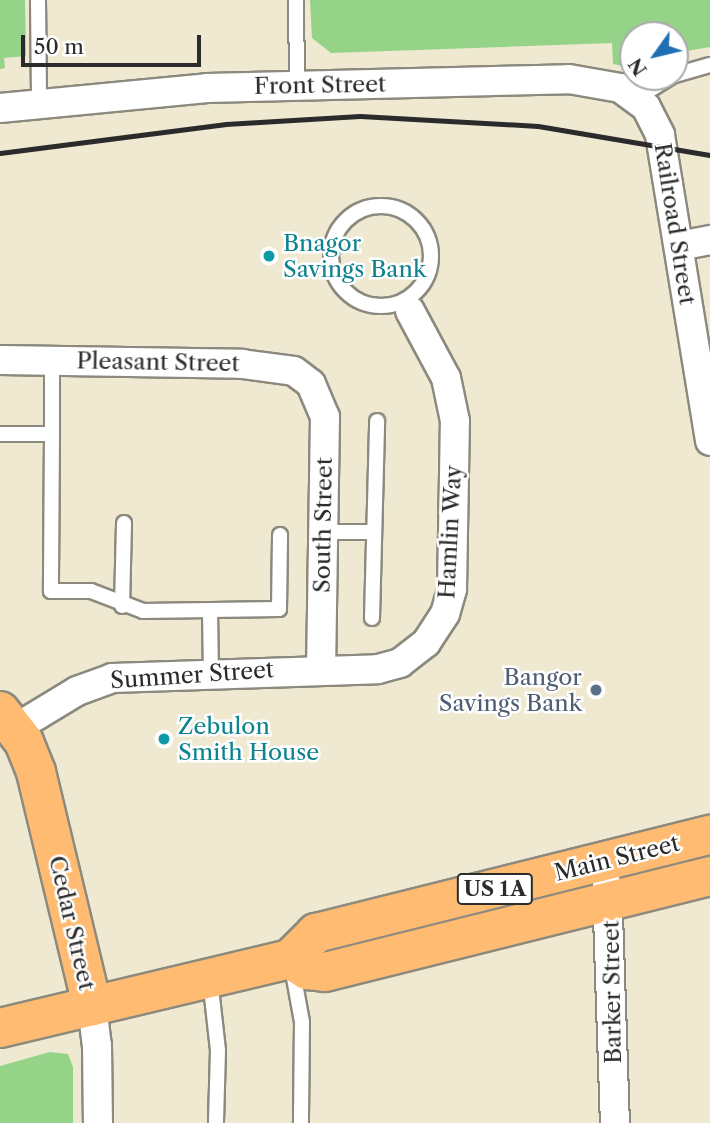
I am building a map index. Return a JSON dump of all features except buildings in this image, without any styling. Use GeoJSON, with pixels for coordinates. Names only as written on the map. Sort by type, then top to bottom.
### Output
{"type":"FeatureCollection","features":[{"type":"Feature","properties":{"kind":"main road","name":"Cedar Street"},"geometry":{"type":"LineString","coordinates":[[8,720],[41,789],[92,1006]]}},
{"type":"Feature","properties":{"kind":"main road","name":"Main Street"},"geometry":{"type":"LineString","coordinates":[[710,835],[316,933],[290,959],[307,970],[325,972],[710,876]]}},
{"type":"Feature","properties":{"kind":"main road"},"geometry":{"type":"LineString","coordinates":[[0,1028],[290,959]]}},
{"type":"Feature","properties":{"kind":"street","name":"Front Street"},"geometry":{"type":"LineString","coordinates":[[0,108],[173,89],[569,79],[610,84],[637,97]]}},
{"type":"Feature","properties":{"kind":"street","name":"Railroad Street"},"geometry":{"type":"LineString","coordinates":[[637,97],[660,135],[710,441]]}},
{"type":"Feature","properties":{"kind":"street"},"geometry":{"type":"LineString","coordinates":[[679,246],[710,240]]}},
{"type":"Feature","properties":{"kind":"street","name":"Hamlin Way"},"geometry":{"type":"LineString","coordinates":[[321,669],[378,669],[400,663],[426,643],[450,602],[453,400],[442,369],[407,306]]}},
{"type":"Feature","properties":{"kind":"street","name":"Pleasant Street"},"geometry":{"type":"LineString","coordinates":[[0,360],[242,364],[294,371],[311,384]]}},
{"type":"Feature","properties":{"kind":"street","name":"South Street"},"geometry":{"type":"LineString","coordinates":[[311,384],[325,417],[321,669]]}},
{"type":"Feature","properties":{"kind":"street","name":"Summer Street"},"geometry":{"type":"LineString","coordinates":[[8,720],[101,680],[321,669]]}},
{"type":"Feature","properties":{"kind":"street","name":"Barker Street"},"geometry":{"type":"LineString","coordinates":[[601,862],[610,900],[615,1123]]}},
{"type":"Feature","properties":{"kind":"street","name":"Cedar Street"},"geometry":{"type":"LineString","coordinates":[[92,1006],[97,1045],[98,1123]]}},
{"type":"Feature","properties":{"kind":"lane"},"geometry":{"type":"LineString","coordinates":[[38,0],[39,102]]}},
{"type":"Feature","properties":{"kind":"lane"},"geometry":{"type":"LineString","coordinates":[[296,0],[297,85]]}},
{"type":"Feature","properties":{"kind":"lane"},"geometry":{"type":"LineString","coordinates":[[689,71],[710,65]]}},
{"type":"Feature","properties":{"kind":"lane"},"geometry":{"type":"LineString","coordinates":[[637,97],[647,91]]}},
{"type":"Feature","properties":{"kind":"lane"},"geometry":{"type":"LineString","coordinates":[[394,208],[417,222],[427,237],[428,272],[407,306],[378,306],[361,301],[345,291],[335,275],[331,257],[335,238],[359,212],[394,208]]}},
{"type":"Feature","properties":{"kind":"lane"},"geometry":{"type":"LineString","coordinates":[[52,360],[51,591],[91,591],[122,606],[143,611],[279,609],[280,535]]}},
{"type":"Feature","properties":{"kind":"lane"},"geometry":{"type":"LineString","coordinates":[[372,618],[377,421]]}},
{"type":"Feature","properties":{"kind":"lane"},"geometry":{"type":"LineString","coordinates":[[0,434],[52,434]]}},
{"type":"Feature","properties":{"kind":"lane"},"geometry":{"type":"LineString","coordinates":[[122,606],[124,523]]}},
{"type":"Feature","properties":{"kind":"lane"},"geometry":{"type":"LineString","coordinates":[[323,532],[374,532]]}},
{"type":"Feature","properties":{"kind":"lane"},"geometry":{"type":"LineString","coordinates":[[210,611],[211,673]]}},
{"type":"Feature","properties":{"kind":"lane"},"geometry":{"type":"LineString","coordinates":[[290,959],[302,1022],[301,1123]]}},
{"type":"Feature","properties":{"kind":"lane"},"geometry":{"type":"LineString","coordinates":[[209,978],[217,1025],[216,1123]]}},
{"type":"Feature","properties":{"kind":"green space"},"geometry":{"type":"Polygon","coordinates":[[[0,0],[25,0],[26,56],[4,58],[5,68],[0,69],[0,0]]]}},
{"type":"Feature","properties":{"kind":"green space"},"geometry":{"type":"Polygon","coordinates":[[[310,0],[710,0],[710,47],[689,51],[689,21],[619,21],[619,65],[613,64],[612,43],[331,53],[312,38],[310,0]]]}},
{"type":"Feature","properties":{"kind":"green space"},"geometry":{"type":"Polygon","coordinates":[[[50,1052],[68,1054],[73,1067],[73,1123],[0,1123],[0,1066],[50,1052]]]}},
{"type":"Feature","properties":{"kind":"railway"},"geometry":{"type":"LineString","coordinates":[[0,153],[226,124],[360,116],[538,126],[710,155]]}},
{"type":"Feature","properties":{"kind":"place","name":"Bnagor Savings Bank"},"geometry":{"type":"Point","coordinates":[269,256]}},
{"type":"Feature","properties":{"kind":"place","name":"Bangor Savings Bank"},"geometry":{"type":"Point","coordinates":[596,690]}},
{"type":"Feature","properties":{"kind":"place","name":"Zebulon Smith House"},"geometry":{"type":"Point","coordinates":[164,739]}}]}
